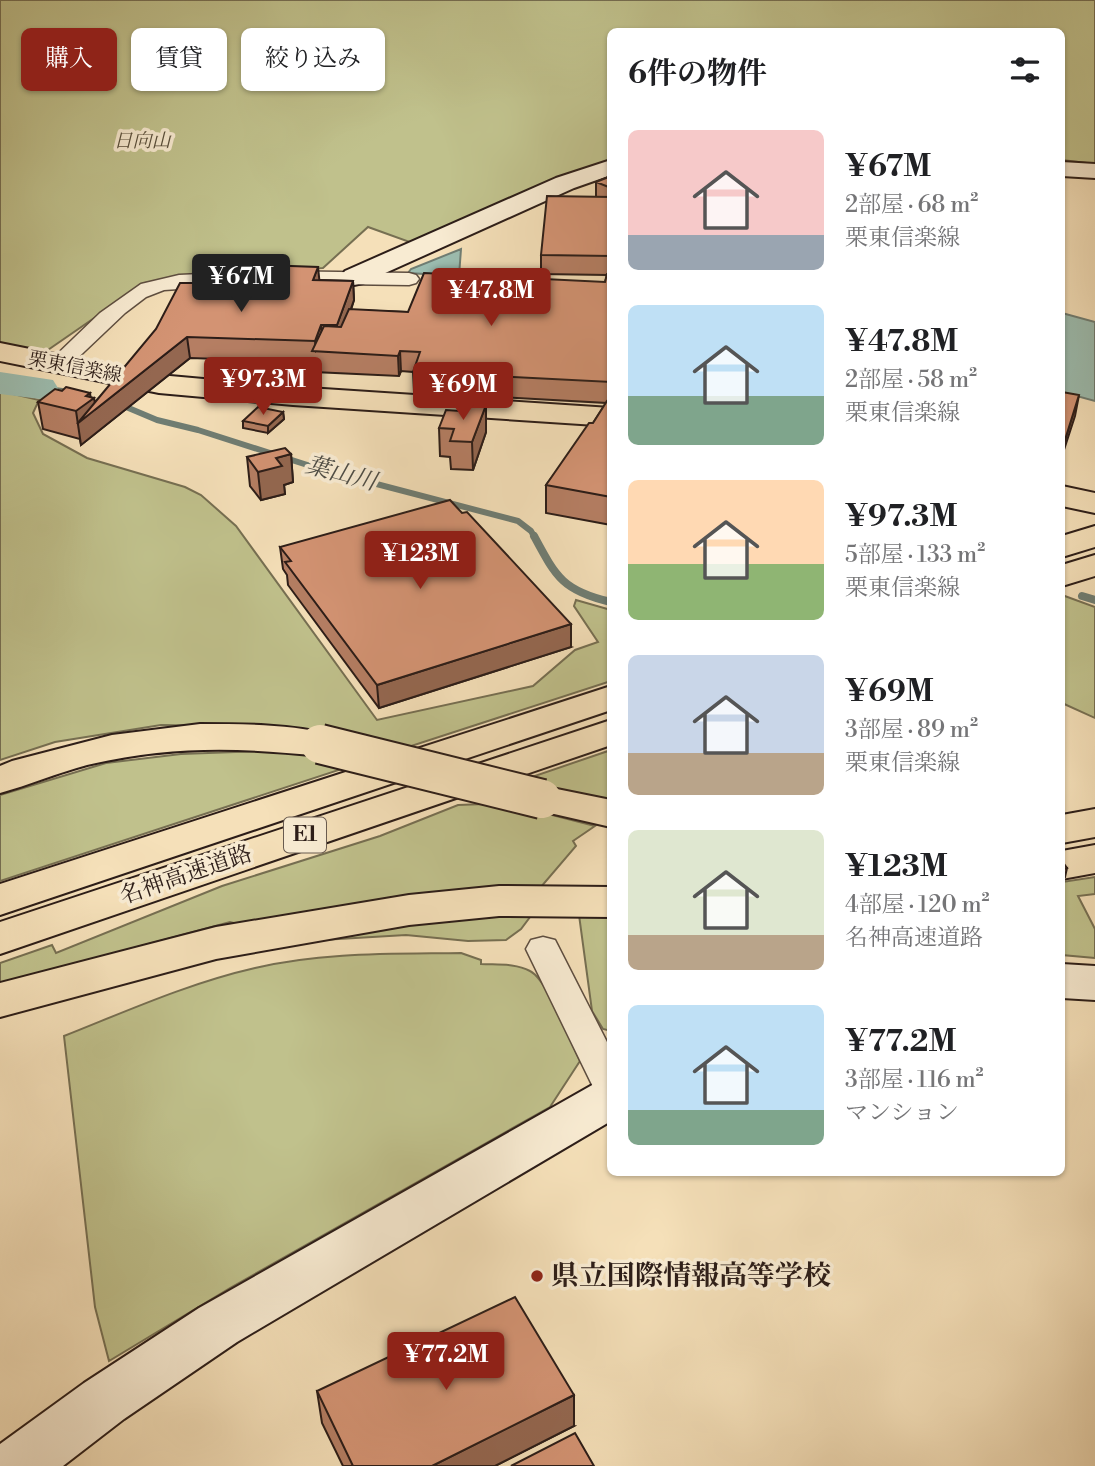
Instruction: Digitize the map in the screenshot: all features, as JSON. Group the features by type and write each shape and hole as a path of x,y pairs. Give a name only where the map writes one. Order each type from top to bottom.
{"main road":[{"name":"栗東信楽線","path":"0,352 159,384 293,396 607,417"},
{"path":"1065,497 1095,503"},
{"path":"1065,546 1095,536"},
{"path":"1065,575 1095,565"},
{"name":"名神高速道路","path":"0,900 607,698"},
{"name":"名神高速道路","path":"0,938 607,733"},
{"path":"0,780 24,770 89,752 156,742 226,736 320,744 607,813"},
{"path":"1065,811 1095,806"},
{"path":"1065,828 1095,823"},
{"path":"1065,847 1095,842"},
{"path":"1065,864 1095,859"},
{"path":"0,1000 216,943 409,910 499,901 607,902"}],"street":[{"path":"354,277 565,183 607,168"},
{"path":"1065,169 1095,171"},
{"path":"58,364 122,306 140,292 155,286 278,276 410,279"},
{"path":"543,949 607,1079"},
{"path":"1065,981 1095,983"},
{"path":"17,1466 104,1401 218,1325 607,1099"}],"green space":[{"name":"日向山","path":"0,0 1095,0 1095,164 1065,160 1065,28 607,28 607,162 415,244 368,227 323,268 213,273 145,283 45,352 0,344"},
{"path":"0,391 39,400 33,413 43,434 87,458 185,487 201,495 236,526 377,720 533,686 575,650 598,642 574,606 576,600 607,609 607,682 399,750 287,727 161,725 55,742 0,760"},
{"path":"1065,596 1095,607 1095,718 1065,704"},
{"path":"262,751 310,755 354,765 0,881 0,795 106,763 181,754"},
{"path":"607,751 607,802 520,781"},
{"path":"494,800 595,826 573,841 576,846 540,888 530,917 521,929 506,940 468,941 406,935 305,941 230,922 0,984 0,963 52,945 56,953 222,886 380,836 458,805 484,804"},
{"path":"1095,877 1095,894 1078,896 1095,929 1095,958 1065,955 1065,882"},
{"path":"607,914 607,1030 603,1029 592,1011 579,915"},
{"path":"461,953 481,960 481,964 512,966 530,971 551,998 580,1061 550,1107 230,1288 109,1361 95,1307 64,1036 182,990 255,968 331,956"}],"shaded area":[{"path":"461,249 459,276 408,273 411,269"},
{"path":"1065,314 1095,322 1095,401 1065,393"}],"building":[{"path":"607,178 607,186 596,182"},
{"path":"547,196 607,197 607,256 541,255"},
{"path":"263,265 318,267 313,280 353,281 337,325 321,325 315,341 187,337 77,424 156,329 180,283 211,283 214,276 257,277"},
{"path":"424,273 605,282 607,274 607,382 413,372 420,352 400,351 398,356 312,351 324,326 341,327 349,309 408,312"},
{"path":"66,387 90,393 86,396 94,398 76,411 38,402 55,389 62,391"},
{"path":"1065,393 1079,395 1065,440"},
{"path":"607,401 607,496 546,485 589,423 593,423"},
{"path":"463,403 486,405 472,442 450,441 454,429 439,428 446,410 460,411"},
{"path":"258,407 283,412 268,426 243,421"},
{"path":"285,448 291,454 276,458 282,466 258,472 247,457"},
{"path":"450,500 462,513 467,512 571,624 377,685 285,562 291,561 280,547"},
{"path":"515,1297 574,1395 432,1466 353,1466 317,1391"},
{"path":"575,1433 594,1466 511,1466"}],"waterway":[{"name":"葉山川","path":"0,383 40,388"},
{"name":"葉山川","path":"40,388 62,391"},
{"name":"葉山川","path":"119,404 157,420 198,430 323,470 518,521 531,531 535,538"},
{"name":"葉山川","path":"534,536 555,572 563,580 582,593 607,601"},
{"name":"葉山川","path":"1082,596 1095,600"}],"place":[{"name":"県立国際情報高等学校","path":"537,1276"}]}
